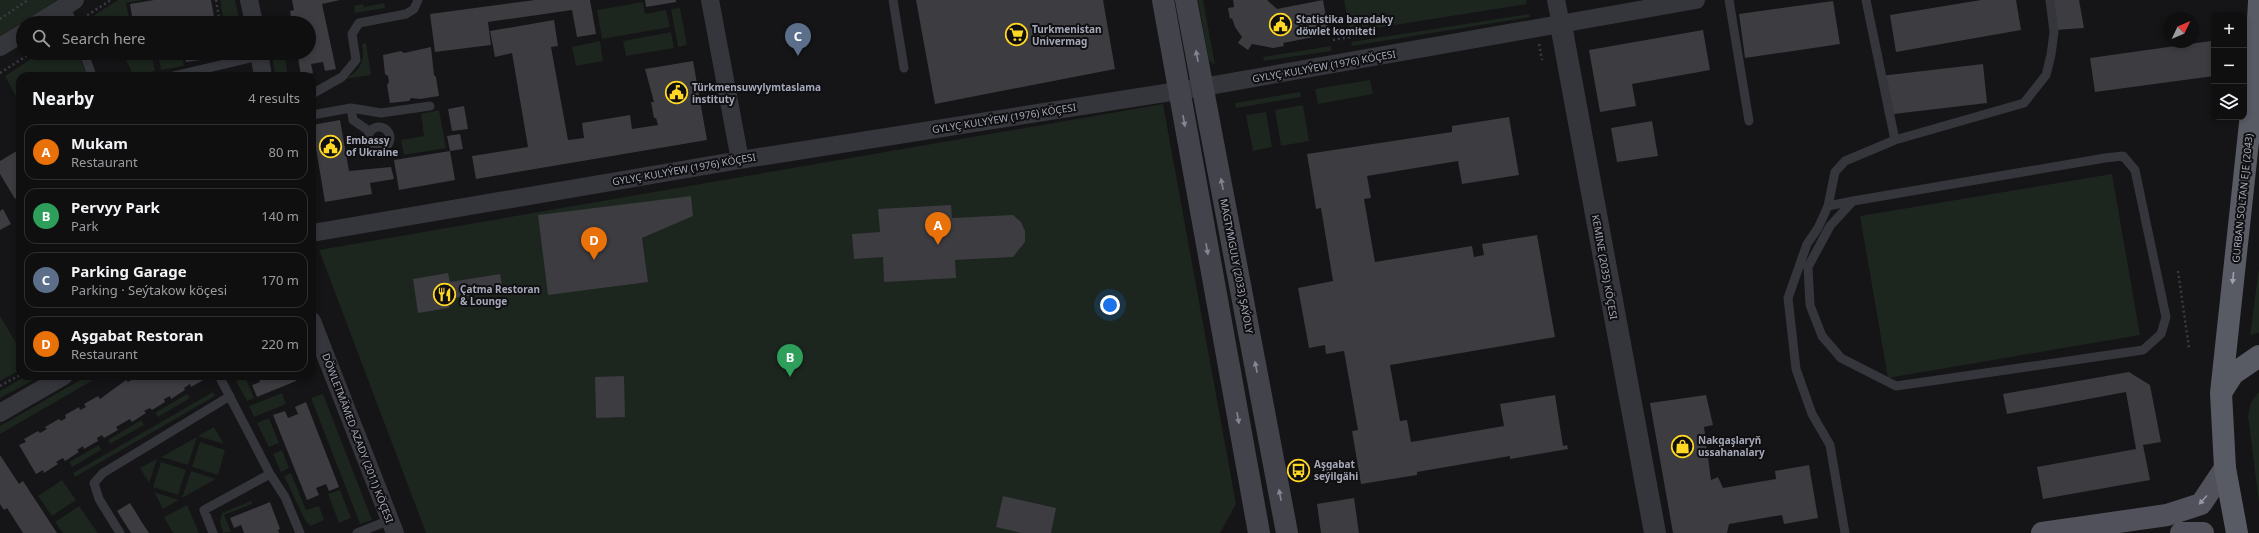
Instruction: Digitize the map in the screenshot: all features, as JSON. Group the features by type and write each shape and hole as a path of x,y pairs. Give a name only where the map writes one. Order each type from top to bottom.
{"highway":[{"name":"GURBAN SOLTAN EJE (2043)","path":"2237,533 2225,468 2221,393 2254,86 2259,2"},
{"path":"2221,393 2233,374 2259,356"}],"main road":[{"path":"1163,0 1259,533"},
{"name":"MAGTYMGULY (2033) ŞAÝOLY","path":"1186,0 1287,533"},
{"path":"2042,533 2166,515 2201,504 2225,468"},
{"path":"2181,533 2203,533"}],"street":[{"path":"250,0 253,16"},
{"path":"710,0 740,160"},
{"name":"KEMINE (2035) KÖÇESI","path":"1556,0 1654,533"},
{"name":"GYLYÇ KULYÝEW (1976) KÖÇESI","path":"316,232 740,160 1203,86 1561,25 1696,0"},
{"path":"49,16 70,3"},
{"path":"0,47 16,37"},
{"path":"260,60 261,72"},
{"name":"DÖWLETMÄMED AZADY (2011) KÖÇESI","path":"316,332 393,527"},
{"path":"0,413 57,380"}],"lane":[{"path":"316,92 342,77 356,60 352,34 359,23 406,14 414,9 418,0"},
{"path":"893,0 904,68"},
{"path":"1729,0 1749,121"},
{"path":"1866,0 1895,140"},
{"path":"1846,533 1830,445 1812,414 1796,369 1788,298 1807,244 1818,228 1828,206 1833,178 1838,167 1845,161 1895,140 2024,103 2046,75 2051,55 2054,32 2050,0"},
{"path":"70,3 74,16"},
{"path":"86,60 91,72"},
{"path":"189,72 236,60"},
{"path":"316,114 351,108 387,112 430,106"},
{"path":"351,108 353,120 369,131"},
{"path":"384,128 388,120 387,112"},
{"path":"375,127 384,128 389,133 390,139 388,145 382,149 376,149 370,146 367,140 369,131 375,127"},
{"path":"1828,206 1853,201 2123,156 2135,170 2166,317 2161,334 2143,350 1896,386 1884,381 1841,358 1822,336 1810,305 1808,267 1830,226 1853,201"},
{"path":"221,380 270,474 285,497 300,533"},
{"path":"120,533 99,499 94,483 103,473 230,396"},
{"path":"213,533 204,510 270,474"},
{"path":"357,533 393,527"}],"path":[{"path":"0,19 28,0"},
{"path":"84,16 111,0"},
{"path":"216,0 219,16"},
{"path":"1333,40 1351,37"},
{"path":"0,73 20,60"},
{"path":"2178,271 2189,348"},
{"path":"0,386 16,377"}],"shaded area":[{"path":"0,0 57,0 32,16 16,16 16,27 0,37"},
{"path":"118,0 142,0 126,3 129,16 93,16"},
{"path":"220,0 235,0 238,16 223,16"},
{"path":"1198,0 1203,0 1215,65 1209,61"},
{"path":"1344,0 1526,0 1527,4 1350,32"},
{"path":"643,2 645,14 666,10 670,27 602,39 597,10"},
{"path":"384,3 385,8 355,13 354,6 363,4 364,7"},
{"path":"680,8 687,45 678,47 671,9"},
{"path":"1529,14 1530,17 1352,46 1351,42"},
{"path":"671,32 674,48 626,56 623,41"},
{"path":"600,41 603,61 576,66 572,47"},
{"path":"366,43 371,75 345,79 355,72 361,64 363,55 362,44"},
{"path":"1331,46 1331,51 1264,61 1263,57"},
{"path":"29,60 81,60 85,72 16,72 16,97 5,76"},
{"path":"126,60 153,60 155,71 132,72"},
{"path":"159,60 183,60 184,66 161,70"},
{"path":"273,60 285,60 287,72 274,72"},
{"path":"1370,80 1373,94 1318,104 1315,89"},
{"path":"1300,92 1301,97 1236,108 1235,103"},
{"path":"1163,104 1236,504 1220,533 426,533 319,250"},
{"path":"1303,105 1309,141 1281,146 1275,110"},
{"path":"439,110 446,148 404,155 401,140 424,136 421,114"},
{"path":"1266,112 1272,147 1253,151 1246,115"},
{"path":"2112,174 2140,335 1888,378 1860,216"},
{"path":"2259,268 2259,333 2250,335"},
{"path":"0,316 16,342 16,372 0,381"},
{"path":"19,380 33,380 0,398 0,391"},
{"path":"80,380 93,380 0,434 0,426"},
{"path":"246,380 254,398 247,401 236,381"},
{"path":"213,392 215,396 75,477 73,473"},
{"path":"2259,392 2259,503 2248,416 2251,402"},
{"path":"282,393 286,404 254,417 249,406"},
{"path":"187,394 190,398 158,417 155,413"},
{"path":"323,394 372,520 360,524 311,398"},
{"path":"269,418 279,443 269,447 257,423"},
{"path":"141,420 144,425 110,444 108,440"},
{"path":"214,427 224,444 198,436"},
{"path":"197,437 188,465 161,457"},
{"path":"200,442 225,450 218,475 192,467"},
{"path":"99,445 101,450 72,467 69,462"},
{"path":"282,450 289,468 281,472 273,454"},
{"path":"157,459 149,483 140,468"},
{"path":"161,462 186,470 178,495 153,487"},
{"path":"191,471 216,479 182,498"},
{"path":"291,473 306,510 319,506 324,520 311,526 306,522 284,476"},
{"path":"62,480 76,500 52,516 38,496"},
{"path":"340,490 351,518 339,523 328,494"},
{"path":"154,492 179,500 163,509"},
{"path":"251,501 252,504 224,515 231,532 223,533 220,522 222,513"},
{"path":"187,505 199,533 173,533 164,517"},
{"path":"79,506 98,533 63,533 55,522"}],"building":[{"path":"154,0 211,0 214,16 132,16 130,4"},
{"path":"292,0 340,0 322,4 336,69 325,71 323,62 311,64 313,72 300,72 298,60 316,60 316,16 291,16 290,11 294,10"},
{"path":"535,0 590,0 596,34 577,37 572,10 488,22 491,45 435,52 430,14"},
{"path":"645,0 676,0 676,2 646,7"},
{"name":"Turkmenistan Univermag","path":"916,0 1103,0 1115,69 935,104"},
{"name":"Statistika baradaky döwlet komiteti","path":"1233,0 1267,0 1277,9 1323,0 1329,34 1283,43 1284,46 1273,48 1252,44 1248,50 1238,43 1242,37 1235,27 1232,18 1230,19 1228,8 1234,7"},
{"path":"1981,0 2016,0 2021,30 1896,52 1890,15"},
{"path":"2051,0 2079,0 2084,28 2056,30"},
{"path":"1833,1 1840,44 1745,58 1739,14"},
{"name":"Türkmensuwylymtaslama instituty","path":"554,20 558,46 551,47 568,140 584,138 582,123 630,115 632,129 658,125 656,118 654,118 651,102 654,102 645,69 693,61 707,140 476,179 472,156 528,147 512,53 495,57 490,31"},
{"path":"1703,30 1710,70 1632,84 1636,106 1600,112 1589,50"},
{"path":"2211,41 2211,76 2095,92 2090,58 2163,48 2199,48 2199,43"},
{"path":"431,47 434,75 436,77 439,96 420,99 411,98 409,101 390,103 387,85 389,82 388,76 385,74 383,55 401,51 404,53"},
{"path":"186,60 201,60 186,62"},
{"path":"1983,64 1987,103 1885,115 1880,76"},
{"path":"464,106 468,129 452,131 448,109"},
{"path":"1509,117 1519,175 1462,184 1458,161 1367,176 1371,198 1364,199 1375,262 1472,246 1474,257 1484,255 1482,244 1537,235 1555,337 1390,365 1400,421 1407,420 1411,442 1504,426 1500,404 1555,395 1563,446 1567,445 1568,449 1510,459 1510,456 1417,472 1417,475 1361,484 1352,431 1358,430 1344,351 1326,354 1325,345 1309,348 1298,288 1333,281 1321,208 1316,209 1307,154 1452,132 1452,126"},
{"name":"Embassy of Ukraine","path":"340,120 349,171 391,167 394,179 370,183 372,194 325,202 316,149 316,124"},
{"path":"1652,121 1658,156 1617,162 1611,128"},
{"path":"460,134 463,149 450,151 447,136"},
{"path":"16,151 15,199 0,174 0,161"},
{"path":"450,151 455,180 399,190 394,160"},
{"path":"691,196 693,216 642,238 648,282 548,295 538,215"},
{"path":"951,205 952,218 1013,215 1021,222 1025,231 1025,242 1013,257 955,260 956,278 884,282 883,257 854,259 852,234 880,232 878,209"},
{"path":"3,209 11,224 0,230 0,211"},
{"name":"Çatma Restoran & Lounge","path":"448,273 450,282 500,274 503,291 448,299 449,308 418,313 413,279"},
{"path":"2129,372 2150,385 2161,442 2143,445 2150,480 2043,499 2037,467 2136,449 2126,392 2007,414 2003,394"},
{"path":"624,376 625,417 596,418 595,377"},
{"path":"126,380 128,382 131,380 203,380 191,387 190,384 184,388 185,390 171,399 170,396 164,399 165,402 152,410 150,408 144,411 146,413 132,422 130,419 116,427 118,430 104,438 102,435 97,438 98,441 84,449 83,446 77,450 79,452 65,461 63,458 56,462 58,464 44,473 43,470 36,474 19,445 26,442 24,439 38,431 40,433 47,429 45,427 59,419 61,421 66,418 65,415 79,407 80,410 86,407 84,404 98,396 100,399"},
{"path":"259,380 296,381 257,397 252,385 260,382"},
{"name":"Nakgaşlaryň ussahanalary","path":"1706,395 1713,425 1704,427 1711,480 1718,477 1723,488 1776,479 1775,471 1809,465 1818,518 1784,524 1782,515 1729,524 1727,533 1673,533 1650,403"},
{"path":"306,402 339,487 329,491 326,484 316,488 319,495 307,500 273,415 285,411 288,418 298,414 295,407"},
{"path":"0,455 19,484 23,481 57,533 23,533 7,508 4,510 0,504"},
{"path":"1003,496 1056,508 1051,533 1021,533 996,527"},
{"path":"1354,498 1359,533 1321,533 1317,504"},
{"path":"270,502 280,529 278,530 279,533 244,533 241,525 234,528 230,518"},
{"path":"130,503 149,533 131,533 117,511"}],"place":[{"name":"Statistika baradaky döwlet komiteti","path":"1281,25"},
{"name":"Turkmenistan Univermag","path":"1016,35"},
{"name":"Parking Garage","path":"798,56"},
{"name":"Türkmensuwylymtaslama instituty","path":"676,93"},
{"name":"Embassy of Ukraine","path":"330,146"},
{"name":"Mukam","path":"938,245"},
{"name":"Aşgabat Restoran","path":"594,260"},
{"name":"Çatma Restoran & Lounge","path":"445,295"},
{"name":"Pervyy Park","path":"790,377"},
{"name":"Nakgaşlaryň ussahanalary","path":"1682,446"},
{"name":"Aşgabat seýilgähi","path":"1298,470"}]}
